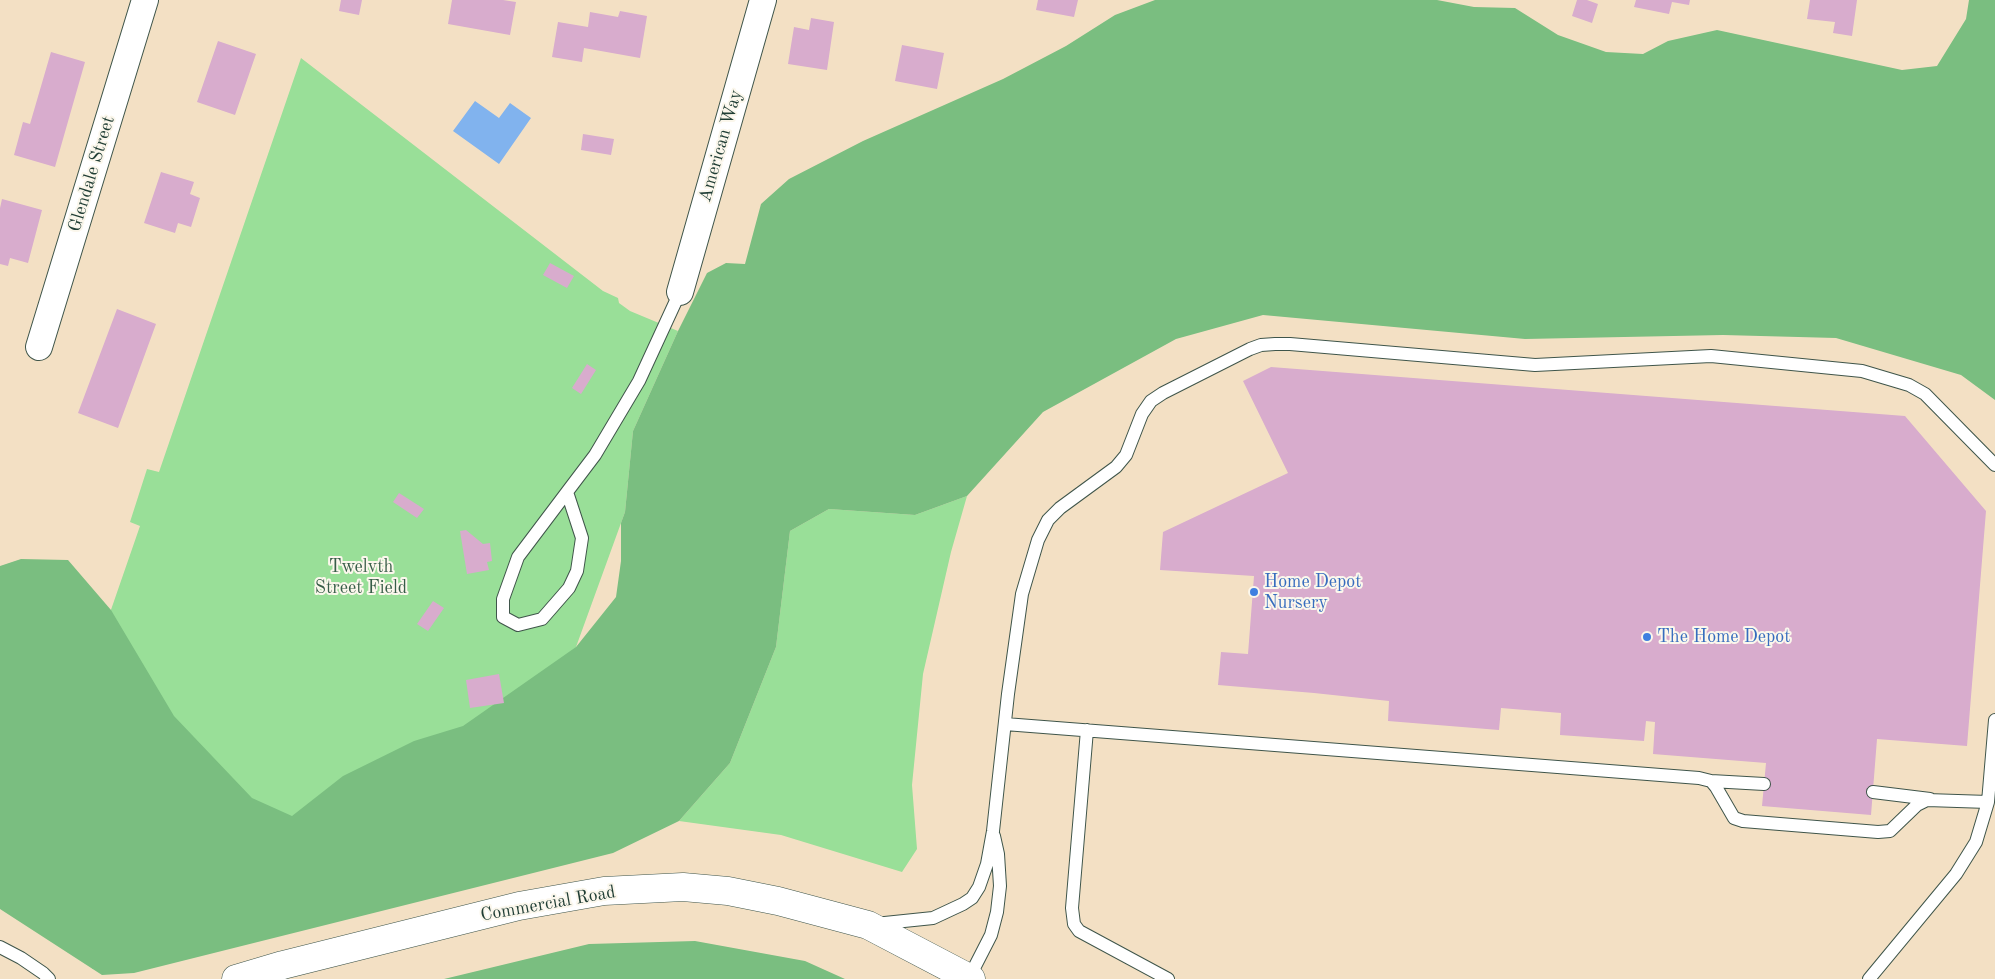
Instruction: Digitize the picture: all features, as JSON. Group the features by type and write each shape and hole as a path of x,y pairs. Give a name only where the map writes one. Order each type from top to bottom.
{"street":[{"name":"Glendale Street","path":"39,347 145,0"},
{"name":"American Way","path":"680,292 763,0"},
{"name":"Commercial Road","path":"236,979 283,965 519,906 604,891 683,887 728,891 778,901 868,925 970,978"}],"lane":[{"path":"567,492 582,538 577,570 569,588 542,619 518,625 503,617 503,599 518,556 595,455 639,381 680,292"},
{"path":"868,925 933,918 972,898 979,886 987,864 993,831 1022,594 1038,540 1048,520 1060,508 1116,467 1126,455 1142,414 1151,401 1171,388 1261,345 1290,344 1535,365 1711,356 1862,371 1909,385 1925,394 1995,465"},
{"path":"1869,979 1966,860 1976,842 1988,802 1995,720"},
{"path":"1005,724 1764,784"},
{"path":"1087,730 1072,908 1074,924 1079,930 1168,979"},
{"path":"1710,780 1734,818 1752,822 1878,832 1890,830 1917,805 1927,800 1988,802"},
{"path":"1873,792 1934,800"},
{"path":"970,978 991,935 997,912 1000,886 998,854 993,831"},
{"path":"0,947 22,958 49,979"}],"green space":[{"path":"1155,0 1437,0 1474,7 1515,8 1558,35 1606,52 1643,54 1668,41 1717,30 1902,70 1937,66 1966,19 1969,0 1995,0 1995,400 1961,375 1836,338 1723,335 1525,339 1263,315 1176,339 1043,412 967,496 915,515 829,509 790,531 776,647 730,763 679,821 613,853 134,973 102,975 0,909 0,566 21,559 68,560 111,610 174,716 252,798 292,816 343,776 414,741 463,726 576,647 616,597 621,561 621,523 625,512 633,431 678,331 707,273 726,263 745,264 761,204 789,179 863,141 1003,79 1066,46 1115,15"},
{"name":"Twelvth Street Field","path":"301,58 603,291 618,298 619,303 630,311 678,331 633,431 625,512 576,647 512,836 92,969 68,734 140,526 130,522 147,469 159,472"},
{"path":"967,496 951,552 923,674 912,785 917,849 902,872 781,835 679,821 730,763 776,647 790,531 829,509 915,515"},
{"path":"695,941 805,961 845,979 444,979 589,944"}],"water":[{"path":"475,101 499,118 510,103 531,118 499,164 453,131"}],"building":[{"path":"341,0 362,0 359,15 339,11"},
{"path":"452,0 503,0 516,2 510,35 448,24"},
{"path":"1038,0 1078,0 1074,17 1036,10"},
{"path":"1577,0 1587,0 1598,4 1592,23 1572,16"},
{"path":"1636,0 1690,0 1689,5 1672,2 1669,14 1634,7"},
{"path":"1810,0 1857,0 1852,36 1833,33 1835,22 1807,19"},
{"path":"620,11 647,16 640,58 584,48 582,62 552,57 558,22 588,27 590,12 618,17"},
{"path":"811,18 834,22 827,70 788,64 794,27 809,30"},
{"path":"218,41 256,54 235,115 197,102"},
{"path":"902,45 944,53 937,89 895,81"},
{"path":"51,52 85,62 55,167 14,155 23,122 30,124"},
{"path":"583,134 614,139 611,155 581,150"},
{"path":"161,172 194,182 190,194 200,198 191,227 178,223 175,233 144,223"},
{"path":"2,199 42,210 28,263 10,258 8,266 0,264 0,208"},
{"path":"550,263 574,276 567,288 543,275"},
{"path":"117,309 156,324 118,428 78,413"},
{"path":"587,364 596,370 581,394 572,388"},
{"name":"The Home Depot","path":"1271,367 1905,416 1986,511 1967,746 1877,739 1871,815 1762,806 1766,763 1653,754 1655,722 1646,721 1644,741 1560,735 1561,713 1501,708 1499,730 1388,721 1389,701 1218,685 1221,652 1248,654 1254,576 1160,570 1163,532 1288,473 1243,381"},
{"path":"399,493 424,509 417,518 393,502"},
{"path":"466,530 483,544 490,543 492,561 487,562 489,570 467,574 460,531"},
{"path":"433,601 444,608 428,631 417,624"},
{"path":"499,674 504,703 470,708 466,680"}],"place":[{"name":"Home Depot Nursery","path":"1254,592"},
{"name":"The Home Depot","path":"1647,637"}]}
